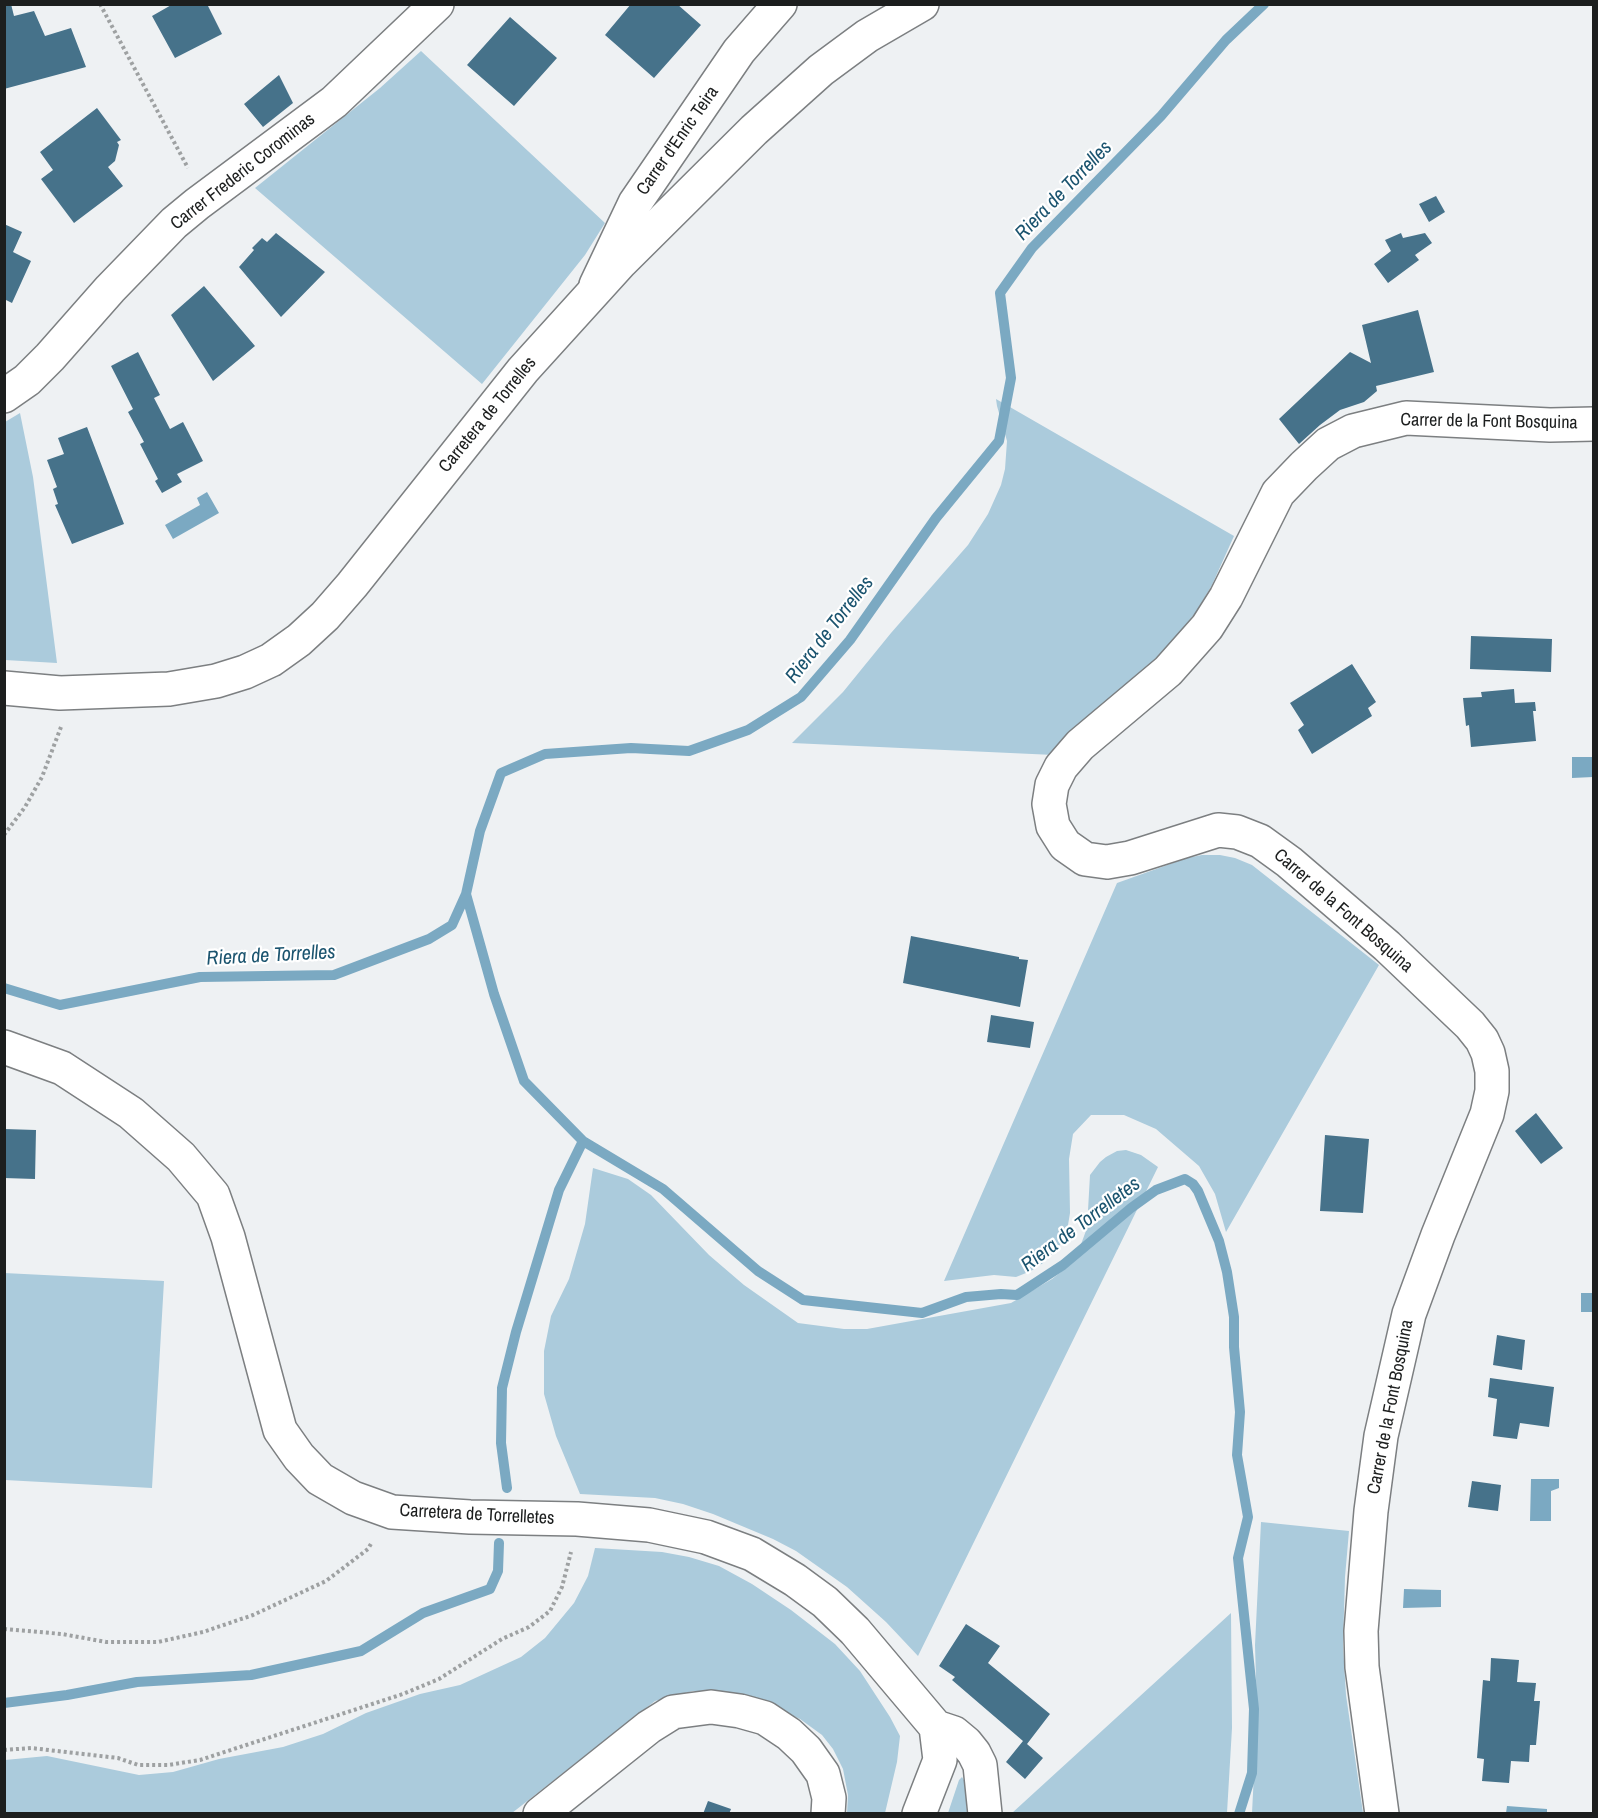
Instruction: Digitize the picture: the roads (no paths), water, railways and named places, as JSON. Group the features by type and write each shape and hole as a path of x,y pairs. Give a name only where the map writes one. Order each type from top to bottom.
{"street":[{"name":"Carrer Frederic Corominas","path":"4,396 27,380 50,357 110,289 174,223 334,102 437,4"},
{"name":"Carrer d'Enric Teira","path":"595,289 635,203 739,51 780,4"},
{"name":"Carretera de Torrelles","path":"4,688 77,693 169,689 216,681 245,672 271,660 299,640 352,585 523,370 595,289 754,130 822,70 867,36 922,4"},
{"name":"Carrer de la Font Bosquina","path":"1382,1814 1362,1667 1361,1631 1371,1511 1380,1447 1409,1314 1442,1224 1487,1114 1492,1091 1492,1071 1488,1053 1470,1024 1387,946 1289,862 1260,841 1237,832 1218,831 1130,858 1107,862 1085,859 1065,845 1053,826 1049,804 1052,785 1060,767 1080,745 1168,671 1206,627 1226,597 1278,493 1328,444 1353,431 1406,418 1593,424"},
{"name":"Carretera de Torrelletes","path":"4,1047 62,1068 131,1113 181,1157 213,1195 228,1237 280,1430 299,1458 320,1479 353,1498 392,1512 470,1517 577,1519 649,1526 705,1537 752,1554 795,1580 825,1602 855,1631 936,1727"},
{"path":"540,1814 649,1727 673,1712 711,1707 740,1711 765,1718 789,1734 806,1750 823,1774 829,1798 828,1814"},
{"path":"919,1814 940,1760 936,1727 954,1733 974,1753 980,1765 985,1814"}],"waterway":[{"name":"Riera de Torrelles","path":"4,988 60,1005 200,977 334,975 429,939 452,925 466,894 480,831 501,773 545,754 631,748 689,751 748,730 801,697 850,640 936,518 999,441 1011,378 1000,293 1032,248 1161,116 1226,40 1264,4"},
{"path":"466,894 494,994 524,1081 583,1141 559,1190 516,1332 502,1388 501,1443 507,1488"},
{"name":"Riera de Torrelletes","path":"583,1141 663,1189 758,1271 803,1300 922,1313 966,1297 1017,1295 1063,1265 1156,1190 1185,1179 1193,1184 1219,1241 1227,1272 1234,1317 1234,1347 1240,1412 1237,1455 1248,1517 1238,1558 1254,1709 1252,1773 1239,1814"},
{"path":"4,1703 67,1695 137,1682 251,1675 361,1651 423,1613 490,1589 498,1571 499,1543"}]}
